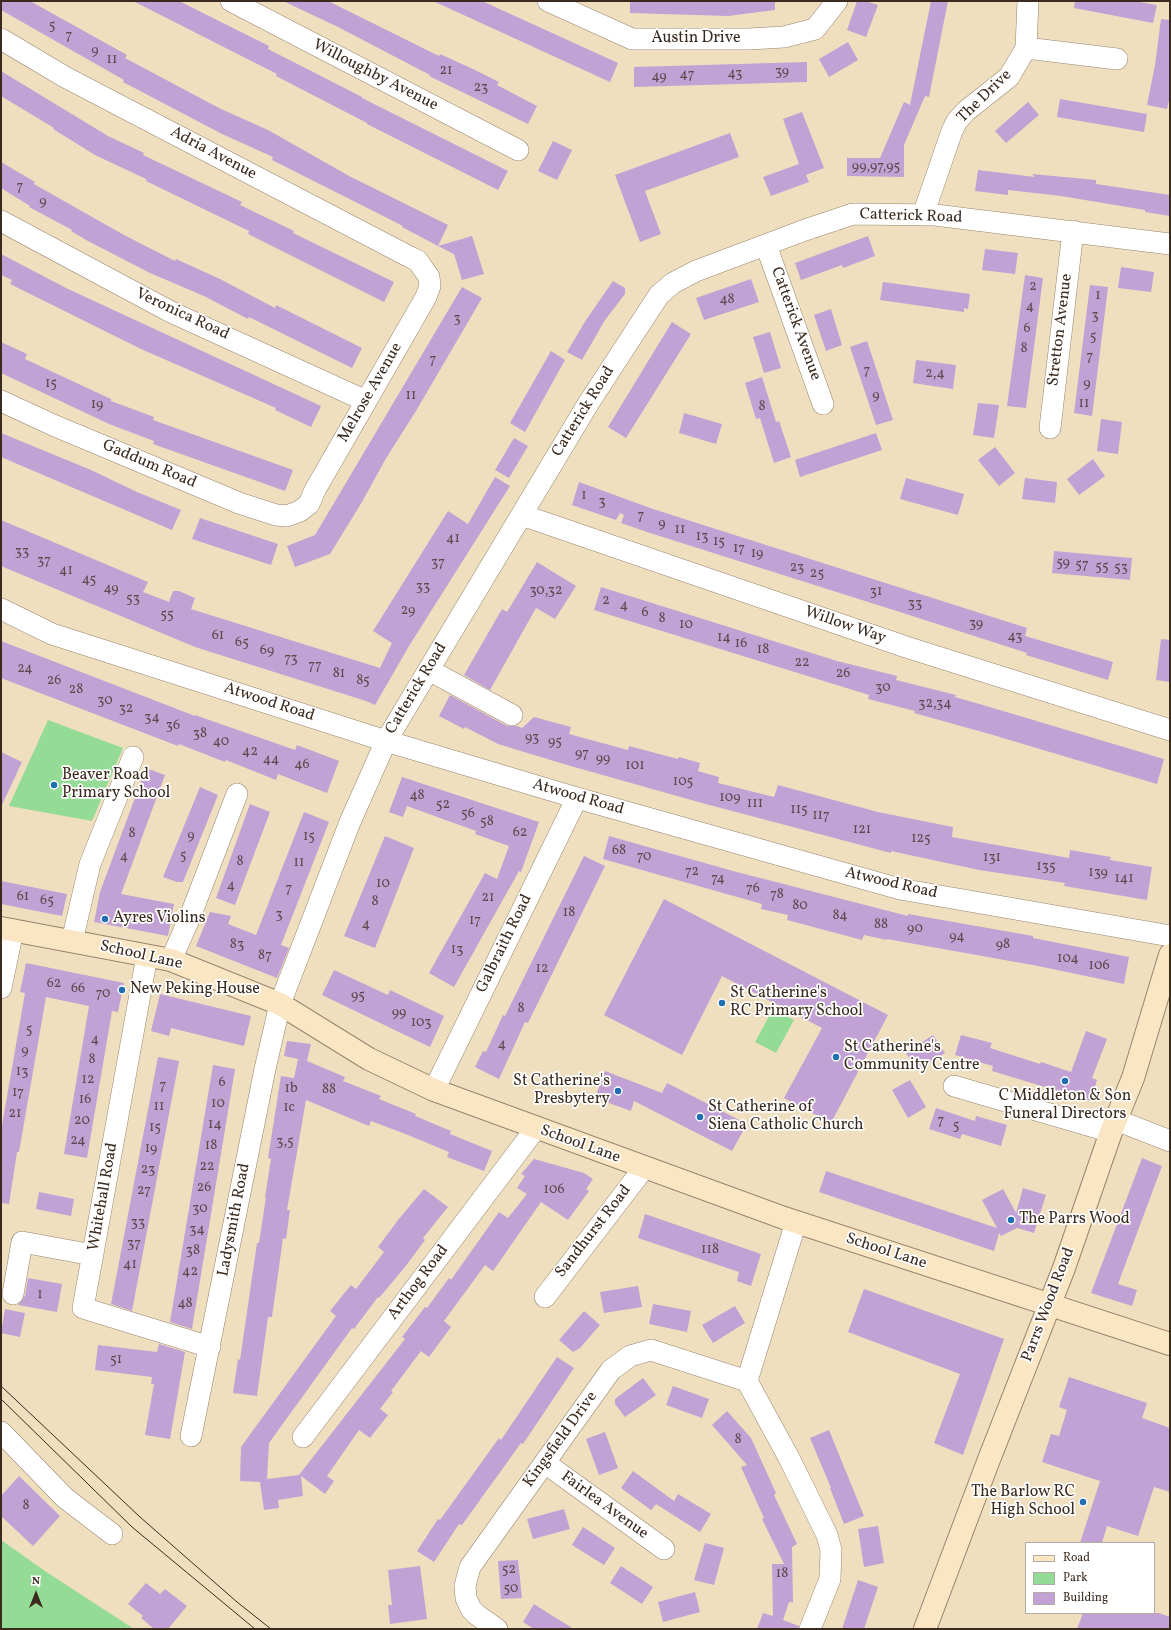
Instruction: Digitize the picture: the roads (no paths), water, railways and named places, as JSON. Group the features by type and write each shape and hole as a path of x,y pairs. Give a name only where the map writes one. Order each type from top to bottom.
{"street":[{"name":"Willoughby Avenue","path":"231,1 518,150"},
{"name":"Austin Drive","path":"548,1 632,39 749,39 784,37 815,29 837,1"},
{"name":"The Drive","path":"923,215 957,121 966,111 1009,77 1026,48 1028,1"},
{"name":"Adria Avenue","path":"1,39 65,77 418,261 424,270"},
{"path":"1026,48 1117,59"},
{"name":"Catterick Road","path":"280,1004 350,822 386,741 588,404 659,295 673,283 696,271 846,215 923,215 1073,231 1170,244"},
{"name":"Veronica Road","path":"1,221 171,312 366,401"},
{"name":"Stretton Avenue","path":"1050,428 1073,231"},
{"name":"Catterick Avenue","path":"766,245 823,404"},
{"name":"Melrose Avenue","path":"300,511 309,504 366,401 426,298 430,286 428,277 424,270"},
{"name":"Gaddum Road","path":"1,401 53,425 239,503 276,515 287,516 300,511"},
{"name":"Willow Way","path":"522,515 906,647 1170,730"},
{"name":"Atwood Road","path":"1,609 52,634 386,741 577,798 900,889 1170,936"},
{"path":"429,670 512,715"},
{"path":"72,941 90,864 133,757"},
{"path":"171,960 190,917 237,794"},
{"name":"Galbraith Road","path":"434,1090 577,798"},
{"path":"1,988 7,929"},
{"name":"School Lane","path":"7,929 171,960 280,1004 369,1059 434,1090 644,1168 796,1222 1170,1344"},
{"name":"Parrs Wood Road","path":"925,1629 1050,1304 1113,1126 1133,1078 1170,955"},
{"name":"Whitehall Road","path":"147,956 94,1255 83,1308 210,1347"},
{"name":"Ladysmith Road","path":"191,1436 265,1069 280,1004"},
{"path":"954,1086 1170,1141"},
{"name":"Arthog Road","path":"303,1437 536,1128"},
{"name":"Sandhurst Road","path":"545,1297 644,1168"},
{"path":"796,1222 747,1381 789,1458 827,1535 831,1550 830,1579 810,1629"},
{"path":"13,1294 22,1242 94,1255"},
{"name":"Kingsfield Drive","path":"497,1629 471,1609 465,1591 466,1579 473,1562 611,1370 630,1356 650,1350 747,1381"},
{"path":"1,1432 65,1498 112,1534"},
{"name":"Fairlea Avenue","path":"545,1463 664,1549"}],"tram line":[{"path":"1,1386 140,1517 237,1602 271,1629"},
{"path":"1,1399 132,1527 255,1629"}],"place":[{"name":"Beaver Road Primary School","path":"54,785"},
{"name":"Ayres Violins","path":"105,919"},
{"name":"New Peking House","path":"122,990"},
{"name":"St Catherine's RC Primary School","path":"722,1003"},
{"name":"St Catherine's Community Centre","path":"836,1057"},
{"name":"C Middleton & Son Funeral Directors","path":"1065,1081"},
{"name":"St Catherine's Presbytery","path":"618,1091"},
{"name":"St Catherine of Siena Catholic Church","path":"700,1117"},
{"name":"The Parrs Wood","path":"1011,1220"},
{"name":"The Barlow RC High School","path":"1083,1502"}]}
